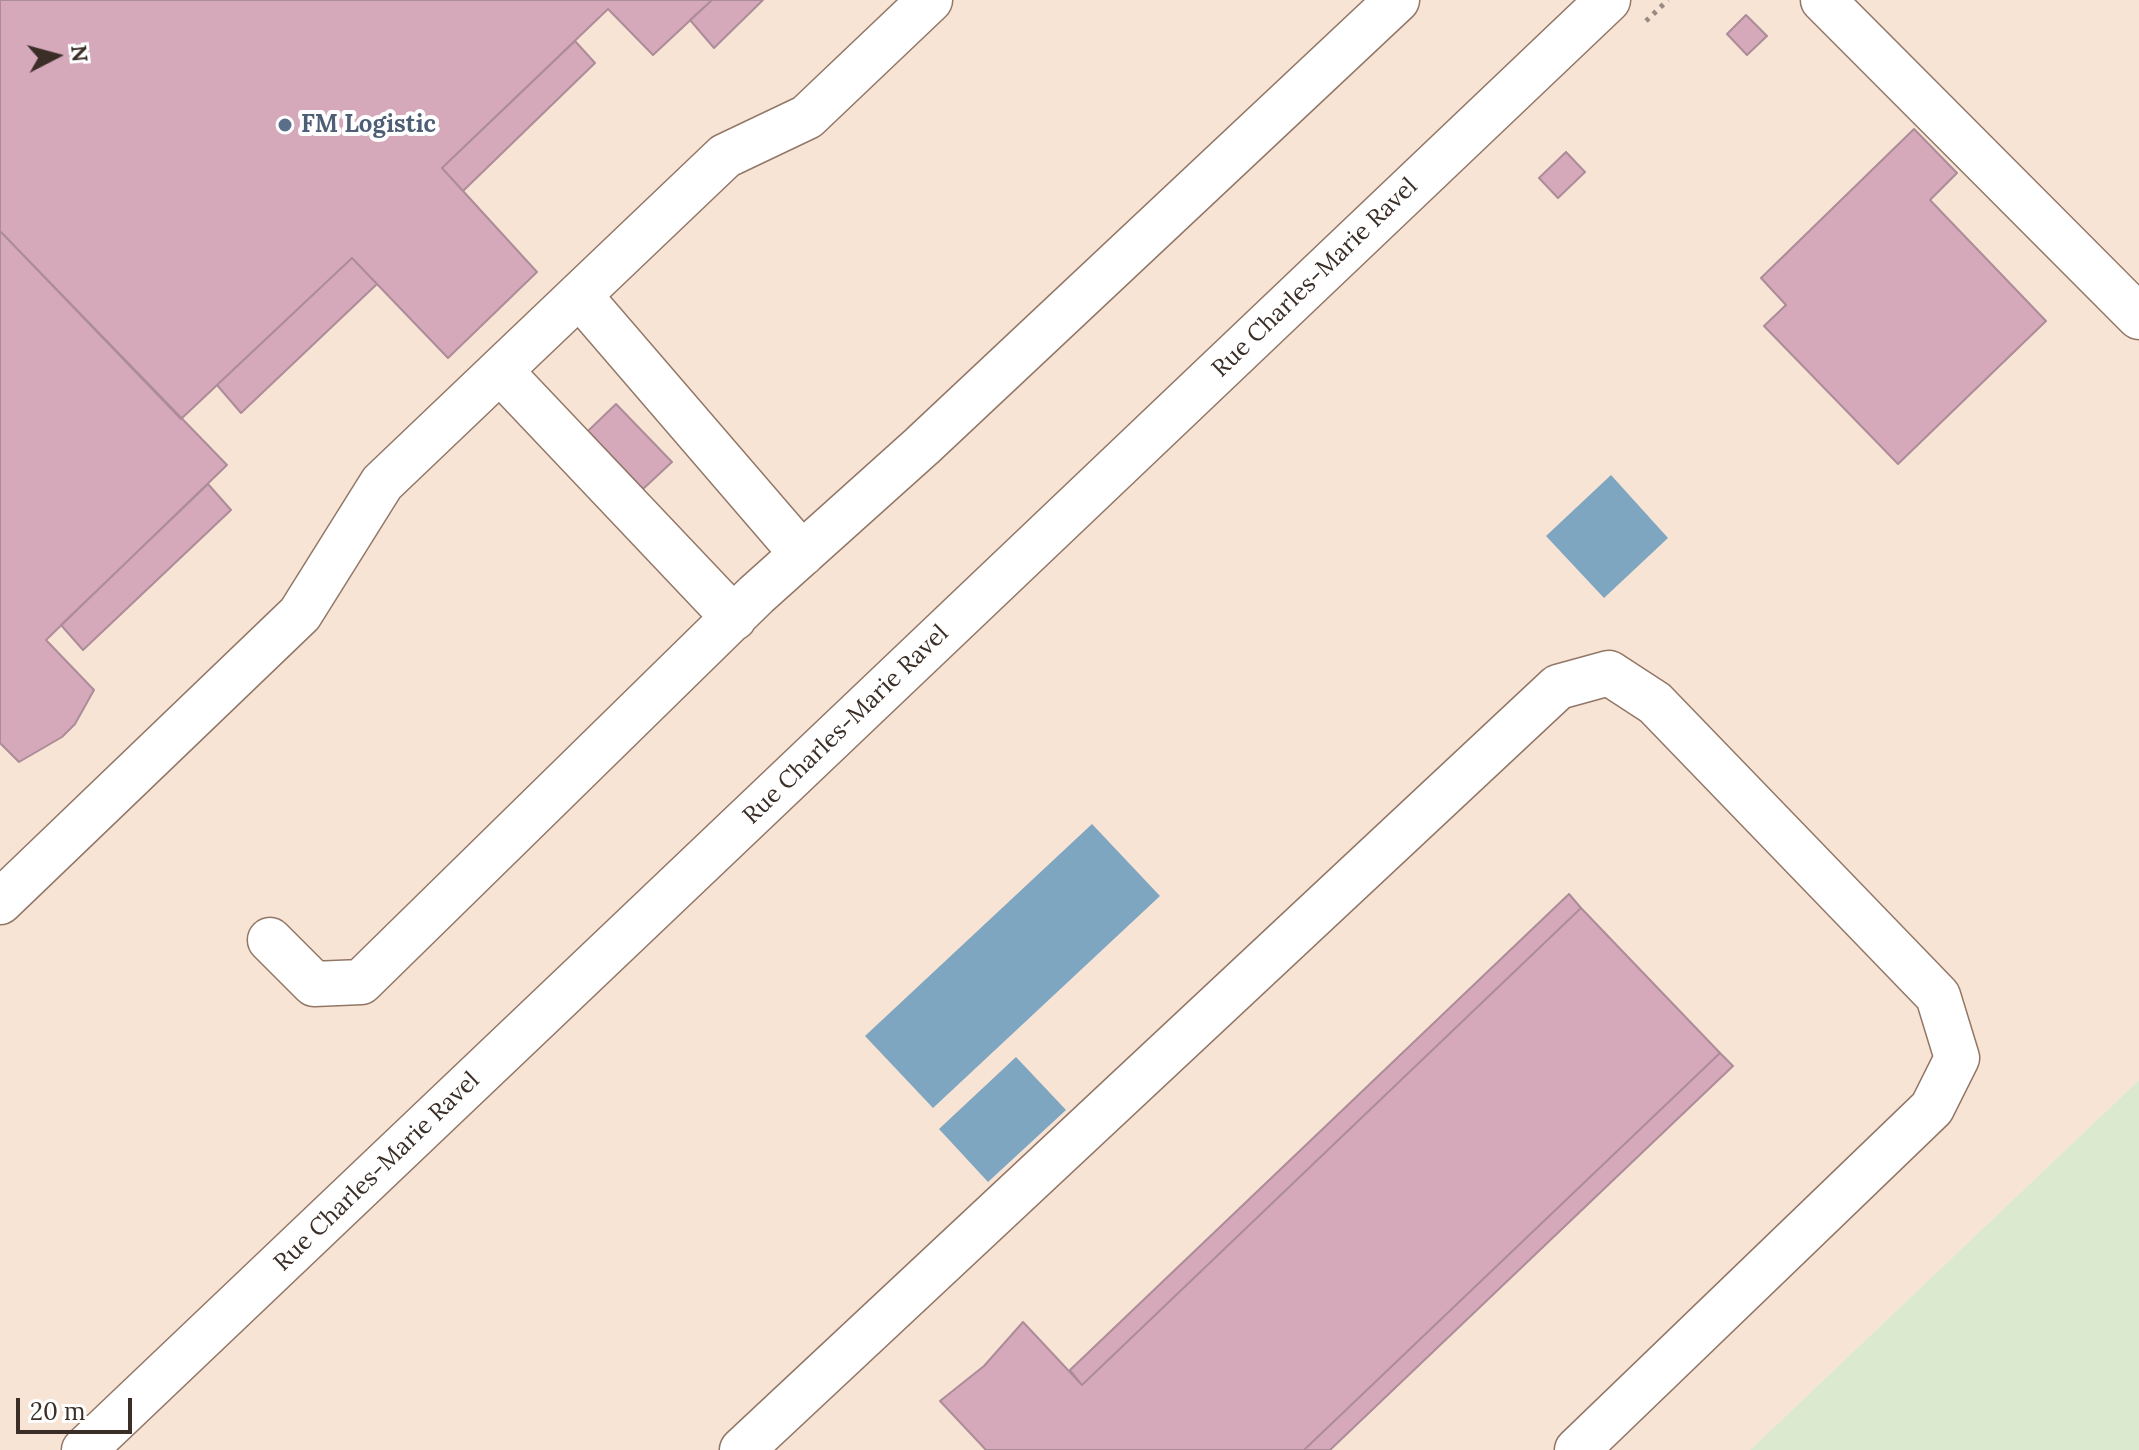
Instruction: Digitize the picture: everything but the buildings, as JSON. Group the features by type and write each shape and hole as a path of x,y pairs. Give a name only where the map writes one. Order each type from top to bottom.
{"street":[{"path":"0,902 300,614 382,483 725,156 807,117 930,0"},
{"path":"270,940 314,984 361,982 734,618 1397,0"},
{"name":"Rue Charles-Marie Ravel","path":"84,1450 1608,0"},
{"path":"1823,0 2139,317"},
{"path":"579,295 802,554"},
{"path":"500,371 734,618"},
{"path":"742,1450 1558,687 1609,673 1655,703 1938,996 1957,1058 1932,1108 1577,1450"}],"shaded area":[{"path":"0,0 2139,0 2139,1080 1750,1450 0,1450"}],"green space":[{"path":"2139,1080 2139,1450 1750,1450"}],"water":[{"path":"1611,475 1668,538 1604,598 1546,536"},
{"path":"1092,824 1160,896 933,1108 865,1036"},
{"path":"1016,1057 1066,1110 988,1182 939,1129"}],"place":[{"name":"FM Logistic","path":"285,125"}]}
